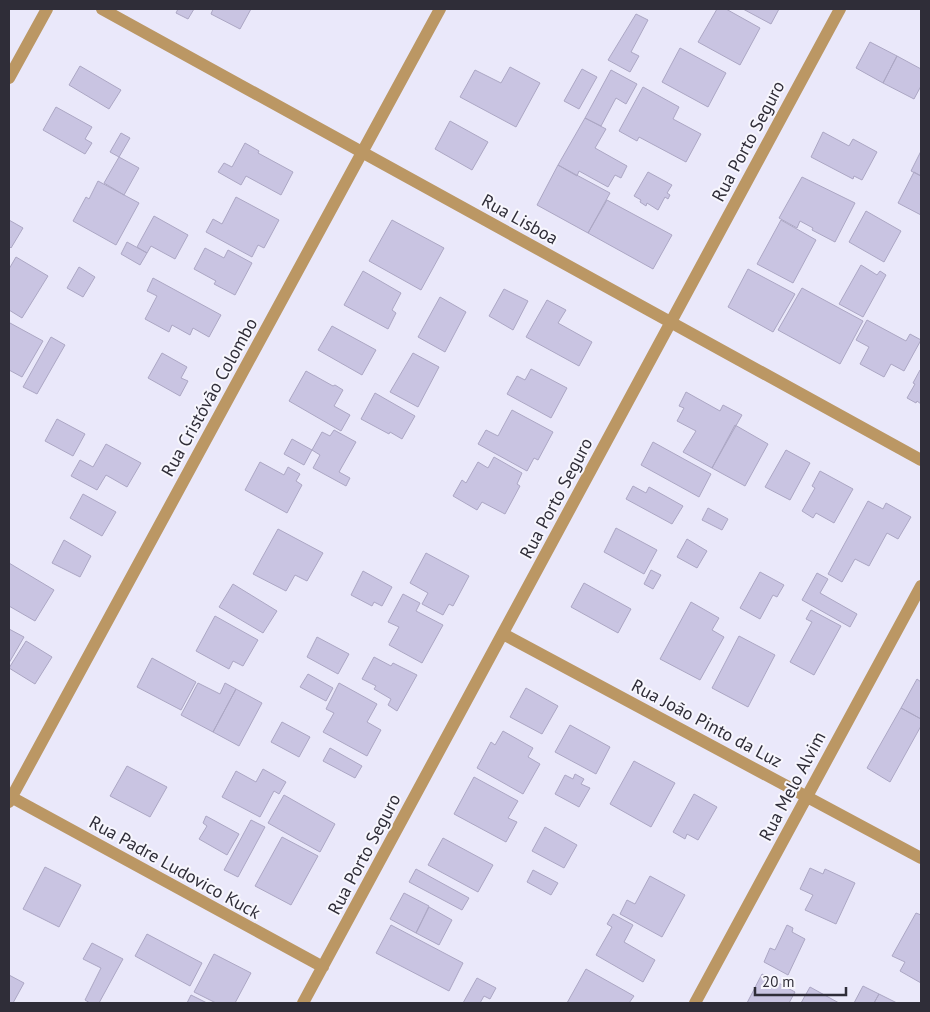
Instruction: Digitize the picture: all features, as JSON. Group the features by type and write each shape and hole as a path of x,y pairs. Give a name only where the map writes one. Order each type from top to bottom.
{"street":[{"path":"9,78 46,9"},
{"name":"Rua Lisboa","path":"102,9 921,460"},
{"name":"Rua Cristóvão Colombo","path":"10,799 440,9"},
{"name":"Rua Porto Seguro","path":"303,1003 840,9"},
{"name":"Rua Melo Alvim","path":"695,1003 921,586"},
{"name":"Rua João Pinto da Luz","path":"503,634 921,858"},
{"name":"Rua Padre Ludovico Kuck","path":"10,799 323,967"}],"building":[{"path":"178,9 194,9 188,19 176,13"},
{"path":"213,9 251,9 240,29 211,14"},
{"path":"717,9 726,9 760,28 740,65 698,42"},
{"path":"743,9 779,9 771,24"},
{"path":"636,14 648,20 631,52 639,56 630,72 608,60"},
{"path":"870,42 897,56 883,83 856,68"},
{"path":"680,48 726,73 708,107 662,82"},
{"path":"897,56 921,69 921,86 914,99 883,83"},
{"path":"80,66 121,90 109,109 69,85"},
{"path":"510,67 540,83 516,127 460,97 475,70 501,83"},
{"path":"582,69 597,77 579,109 564,101"},
{"path":"611,70 637,84 626,104 616,98 601,126 585,118"},
{"path":"643,87 679,107 673,119 701,134 686,162 639,137 637,141 619,131"},
{"path":"56,107 92,127 85,139 92,143 85,154 43,130"},
{"path":"585,118 606,129 595,148 627,166 621,178 615,175 608,187 579,171 577,176 558,165"},
{"path":"450,121 488,142 472,170 435,149"},
{"path":"823,132 849,146 853,139 877,152 862,180 854,176 853,179 811,157"},
{"path":"121,133 130,138 119,157 110,152"},
{"path":"245,143 259,151 258,153 293,172 281,195 246,176 241,185 218,172 224,163 232,167"},
{"path":"921,151 921,176 911,171"},
{"path":"119,157 139,168 124,195 104,183"},
{"path":"558,165 610,193 588,233 537,205"},
{"path":"648,172 672,185 667,193 670,195 668,199 665,197 658,210 647,203 646,206 634,196"},
{"path":"914,172 921,176 921,215 898,203"},
{"path":"802,177 855,203 835,242 812,230 813,228 800,221 797,228 779,218"},
{"path":"98,181 139,203 116,245 73,221 86,197 89,199"},
{"path":"236,197 279,220 264,248 258,245 252,257 206,232 213,219 222,224"},
{"path":"607,200 672,235 653,269 588,233"},
{"path":"866,211 901,231 884,262 849,242"},
{"path":"154,216 188,235 175,259 151,246 147,253 137,247"},
{"path":"9,220 23,228 11,248 9,246"},
{"path":"392,220 444,248 421,290 369,261"},
{"path":"781,220 816,240 793,283 757,264"},
{"path":"127,242 147,253 140,265 121,254"},
{"path":"205,248 224,258 228,250 252,263 235,295 214,284 216,281 194,269"},
{"path":"16,257 48,276 22,318 9,310 9,269"},
{"path":"861,265 877,275 880,271 886,275 863,317 839,304"},
{"path":"79,267 95,277 83,297 67,288"},
{"path":"748,269 795,294 773,332 728,307"},
{"path":"363,271 401,293 392,310 396,313 388,329 344,305"},
{"path":"153,278 221,315 209,337 193,328 190,335 172,325 169,332 145,319 157,296 147,291"},
{"path":"802,288 863,321 840,364 778,330"},
{"path":"504,289 528,301 513,330 489,316"},
{"path":"440,297 466,312 445,352 418,337"},
{"path":"547,300 566,310 558,323 592,342 579,366 526,337"},
{"path":"867,320 906,341 910,334 921,340 904,371 891,364 884,377 860,364 869,347 856,340"},
{"path":"10,323 43,341 22,377 9,370"},
{"path":"332,326 376,350 362,375 318,350"},
{"path":"51,337 65,345 37,394 23,387"},
{"path":"162,353 187,367 181,378 188,381 180,396 148,378"},
{"path":"413,353 439,367 418,407 390,392"},
{"path":"531,369 567,388 551,418 507,394 517,376 525,380"},
{"path":"306,371 343,390 334,406 350,415 341,431 289,401"},
{"path":"921,371 921,404 907,398"},
{"path":"686,392 720,411 723,405 742,415 712,468 683,452 696,431 677,421 684,408 679,406"},
{"path":"375,393 415,416 402,439 361,419"},
{"path":"512,410 553,432 538,460 534,458 527,471 478,444 486,430 498,436"},
{"path":"57,419 85,434 73,456 45,441"},
{"path":"735,425 768,444 745,486 712,468"},
{"path":"334,430 356,442 339,472 350,478 346,486 313,468 320,455 312,450 322,432 330,436"},
{"path":"292,439 312,450 304,465 284,454"},
{"path":"653,442 711,474 699,497 641,465"},
{"path":"106,444 141,463 127,487 106,475 97,490 71,476 80,460 93,467"},
{"path":"786,450 810,463 790,500 765,487"},
{"path":"494,457 522,473 517,484 520,486 505,514 482,502 477,510 453,496 462,480 466,483 478,462 488,468"},
{"path":"260,462 284,475 288,467 300,474 296,481 302,485 287,513 245,490"},
{"path":"820,471 853,489 834,523 816,513 813,518 802,511 815,488 812,486"},
{"path":"633,486 646,493 649,487 683,506 672,524 626,499"},
{"path":"83,494 116,512 102,536 70,518"},
{"path":"868,501 883,509 886,503 911,517 898,539 887,533 869,566 855,559 842,582 828,574"},
{"path":"708,508 728,519 722,530 702,520"},
{"path":"616,528 657,550 644,574 604,552"},
{"path":"278,529 323,553 307,581 295,575 286,591 253,574"},
{"path":"687,539 707,551 697,568 677,557"},
{"path":"64,540 91,556 80,577 52,563"},
{"path":"426,553 469,576 453,606 449,604 443,615 422,604 428,593 410,583"},
{"path":"9,563 54,590 35,621 9,606"},
{"path":"651,570 661,575 653,589 644,584"},
{"path":"363,571 392,587 382,606 374,602 372,606 351,595"},
{"path":"760,572 784,585 777,597 773,595 760,619 740,608"},
{"path":"817,573 828,579 820,593 857,614 850,627 802,600"},
{"path":"584,583 631,609 618,633 571,607"},
{"path":"233,584 277,611 263,633 219,607"},
{"path":"403,594 420,603 416,611 443,625 422,663 389,645 399,627 388,622"},
{"path":"691,602 719,618 712,630 724,637 700,680 660,659"},
{"path":"811,610 841,626 814,675 790,662 812,622 806,619"},
{"path":"215,616 258,640 243,666 233,661 229,669 196,651"},
{"path":"9,629 24,637 9,663"},
{"path":"739,636 775,655 748,707 712,688"},
{"path":"317,637 349,654 338,674 307,657"},
{"path":"26,641 52,657 35,684 9,668"},
{"path":"374,657 391,666 393,663 417,675 397,711 388,705 391,699 374,689 376,686 362,679"},
{"path":"152,658 196,682 181,710 137,687"},
{"path":"308,674 333,688 326,701 300,687"},
{"path":"917,679 921,682 921,719 901,708"},
{"path":"198,683 220,694 225,683 236,689 213,732 181,715"},
{"path":"339,683 377,704 367,722 381,730 367,756 323,732 334,713 326,709"},
{"path":"526,688 558,706 542,734 510,717"},
{"path":"236,689 262,703 239,746 213,732"},
{"path":"901,708 921,719 921,726 890,782 867,768"},
{"path":"282,722 310,737 299,757 271,742"},
{"path":"570,725 610,747 596,774 555,752"},
{"path":"503,731 533,748 528,757 540,764 523,794 477,768 491,742 495,745"},
{"path":"330,748 362,766 355,778 323,761"},
{"path":"634,761 675,783 651,827 610,804"},
{"path":"127,766 167,787 150,817 110,796"},
{"path":"263,769 286,782 279,794 274,791 260,817 222,797 236,771 256,782"},
{"path":"575,774 584,779 581,784 590,788 579,807 555,794 565,775 573,779"},
{"path":"474,777 518,801 508,818 517,822 506,842 454,814"},
{"path":"694,794 717,807 698,840 687,834 685,839 673,832"},
{"path":"284,795 335,824 320,852 268,823"},
{"path":"206,816 239,834 227,855 199,839 207,826 203,823"},
{"path":"251,820 265,827 238,877 224,870"},
{"path":"545,827 577,845 564,868 532,851"},
{"path":"282,837 318,856 291,905 255,886"},
{"path":"443,838 493,865 478,892 428,865"},
{"path":"45,867 81,885 59,927 23,909"},
{"path":"810,868 823,874 825,869 855,883 836,924 805,910 813,895 800,889"},
{"path":"416,869 469,898 462,910 409,882"},
{"path":"533,870 558,883 551,895 527,882"},
{"path":"650,876 685,895 662,937 620,914 627,900 635,904"},
{"path":"404,893 429,906 416,933 390,919"},
{"path":"429,907 452,920 439,945 416,933"},
{"path":"916,913 921,915 921,983 900,971 905,962 892,956"},
{"path":"613,914 633,925 624,942 655,960 643,982 596,955 612,927 607,924"},
{"path":"391,925 463,963 449,991 376,953"},
{"path":"787,925 793,928 792,932 805,939 788,975 764,962 770,948 775,950"},
{"path":"147,934 202,963 190,986 135,956"},
{"path":"92,943 123,959 99,1003 90,1003 85,1000 101,968 83,959"},
{"path":"214,954 251,973 235,1003 216,1003 194,992"},
{"path":"586,969 634,996 629,1003 567,1003"},
{"path":"762,974 795,992 789,1003 747,1003"},
{"path":"9,975 24,983 13,1003 9,1003"},
{"path":"477,978 496,988 490,999 484,996 480,1003 463,1003"},
{"path":"863,986 879,994 874,1003 854,1003"},
{"path":"810,987 839,1003 801,1003"},
{"path":"879,994 897,1003 874,1003"},
{"path":"191,995 207,1003 187,1003"}]}
